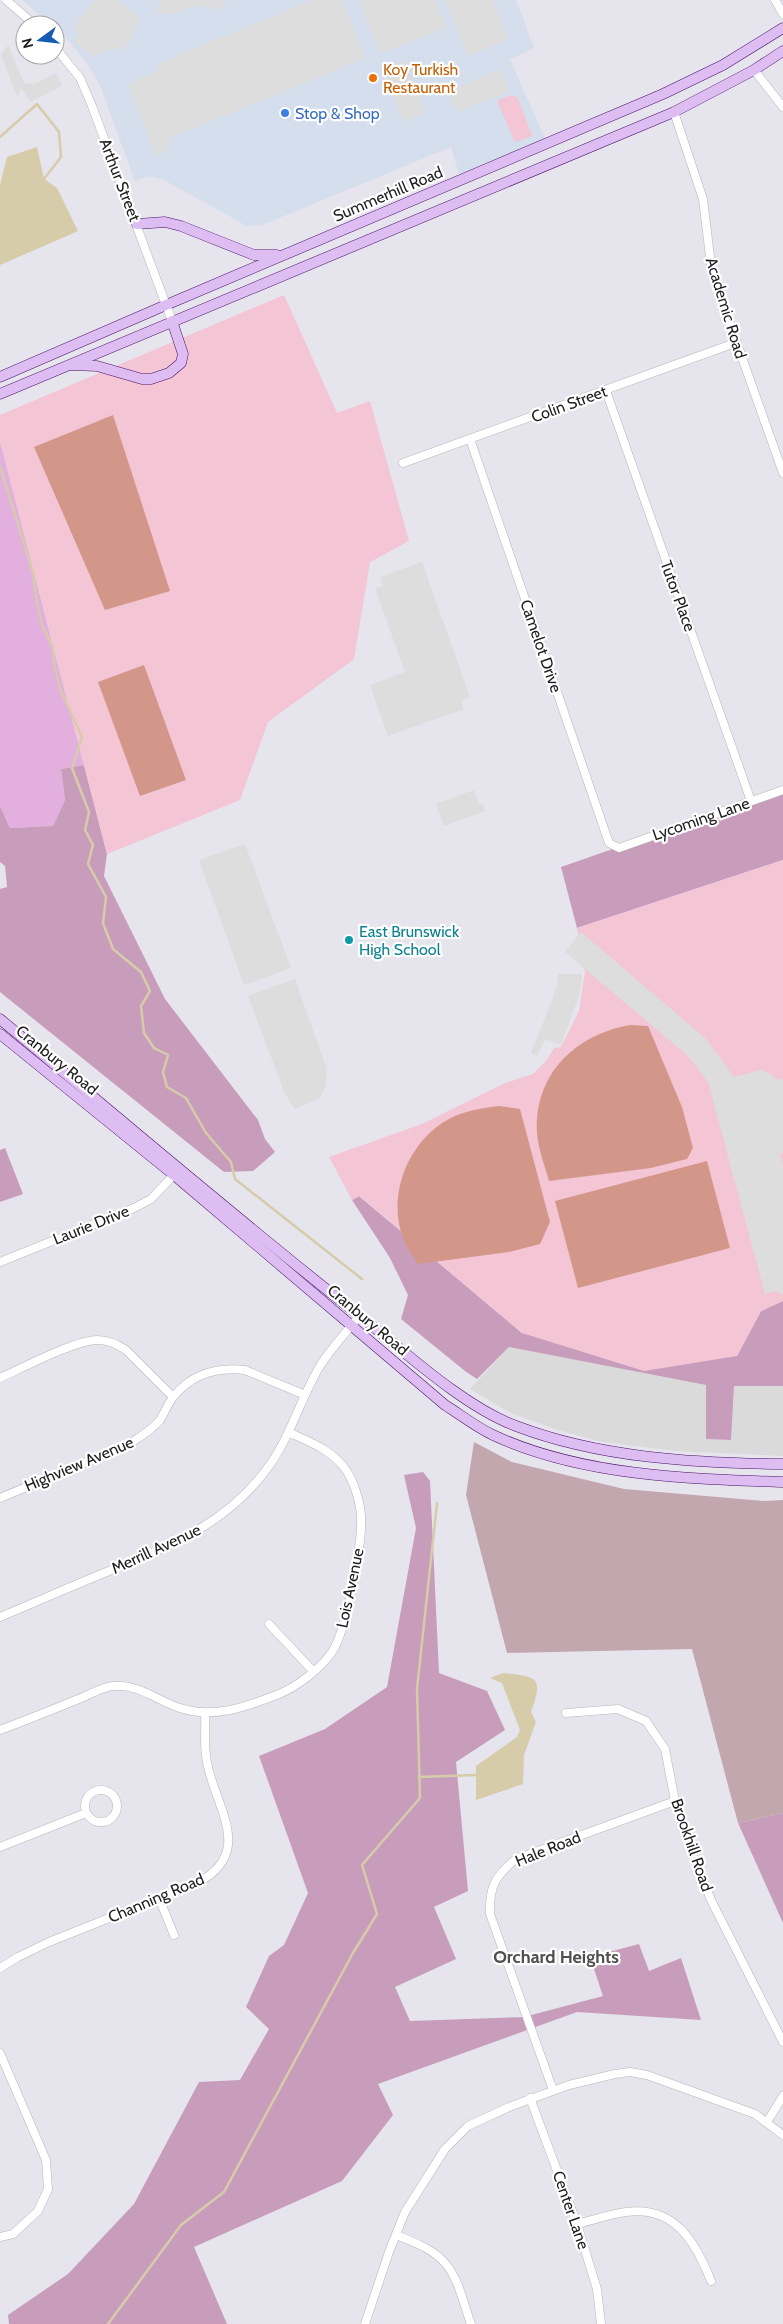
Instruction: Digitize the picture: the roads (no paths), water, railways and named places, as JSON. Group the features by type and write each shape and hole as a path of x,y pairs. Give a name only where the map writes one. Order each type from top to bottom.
{"street":[{"path":"6,0 23,15"},
{"path":"775,0 783,14"},
{"name":"Summerhill Road","path":"0,377 284,254 663,94 723,65 783,28"},
{"path":"0,394 674,112 754,70 783,51"},
{"name":"Arthur Street","path":"65,59 80,78 137,224 172,321"},
{"path":"754,70 783,108"},
{"name":"Academic Road","path":"674,112 703,199 712,273 735,343 783,473"},
{"path":"137,224 165,222 181,226 254,254 284,254"},
{"path":"67,365 97,366 142,379 150,379 169,373 181,363 183,354 172,321"},
{"name":"Colin Street","path":"403,463 735,343"},
{"name":"Tutor Place","path":"606,391 751,801"},
{"name":"Camelot Drive","path":"470,439 609,843 619,848"},
{"name":"Lycoming Lane","path":"619,848 783,790"},
{"name":"Cranbury Road","path":"0,1018 303,1272 438,1378 478,1406 514,1426 565,1442 618,1453 697,1460 783,1464"},
{"name":"Cranbury Road","path":"0,1034 174,1175 445,1405 493,1434 545,1454 618,1470 718,1480 783,1482"},
{"name":"Laurie Drive","path":"0,1262 134,1208 151,1199 174,1175"},
{"name":"Merrill Avenue","path":"0,1617 181,1541 218,1518 252,1487 274,1459 290,1433 304,1395 320,1366 360,1316"},
{"path":"0,1378 81,1343 99,1340 117,1344 126,1350 173,1397"},
{"name":"Highview Avenue","path":"0,1498 129,1444 145,1434 160,1420 173,1397 196,1377 207,1373 234,1369 255,1373 304,1395"},
{"name":"Lois Avenue","path":"0,1730 111,1686 139,1689 176,1707 206,1713 235,1709 280,1693 313,1671 333,1651 344,1624 362,1532 361,1514 352,1480 335,1457 323,1448 290,1433"},
{"path":"269,1624 313,1671"},
{"name":"Brookhill Road","path":"566,1713 618,1709 646,1721 665,1749 675,1801 692,1853 711,1900 783,2042"},
{"name":"Channing Road","path":"0,1968 49,1942 206,1878 221,1864 228,1844 227,1824 205,1755 206,1713"},
{"path":"95,1790 106,1790 114,1797 116,1812 109,1820 99,1822 86,1813 85,1802 90,1793 95,1790"},
{"name":"Hale Road","path":"553,2090 490,1914 490,1896 498,1874 516,1859 675,1801"},
{"path":"0,1847 86,1813"},
{"path":"159,1898 174,1935"},
{"path":"0,2053 46,2160 48,2189 38,2211 13,2234 0,2237"},
{"path":"365,2324 405,2212 445,2149 476,2120 553,2090 595,2078 630,2072 647,2075 746,2111 767,2122 783,2135"},
{"path":"767,2122 783,2096"},
{"name":"Center Lane","path":"530,2098 577,2224 597,2289 601,2306 601,2324"},
{"path":"577,2224 626,2212 643,2212 666,2219 679,2227 695,2244 712,2281"},
{"path":"396,2235 425,2248 439,2256 447,2264 454,2277 471,2324"}],"waterway":[{"path":"0,137 37,104 59,132 61,157 44,179"},
{"path":"0,466 33,573 42,625 53,648 54,665 61,691 82,737 72,768 89,812 85,830 93,845 88,864 106,897 103,923 113,949 141,972 150,991 141,1006 144,1033 154,1048 168,1055 163,1072 167,1087 186,1098 206,1133 231,1162 235,1179 362,1279"},
{"path":"108,2324 181,2225 224,2192 353,1953 377,1914 362,1865 420,1798 417,1689 437,1503"},
{"path":"419,1777 476,1775"}],"place":[{"name":"Koy Turkish Restaurant","path":"373,78"},
{"name":"Stop & Shop","path":"285,113"},
{"name":"East Brunswick High School","path":"349,940"}],"district":[{"name":"Orchard Heights","path":"556,1957"}]}
